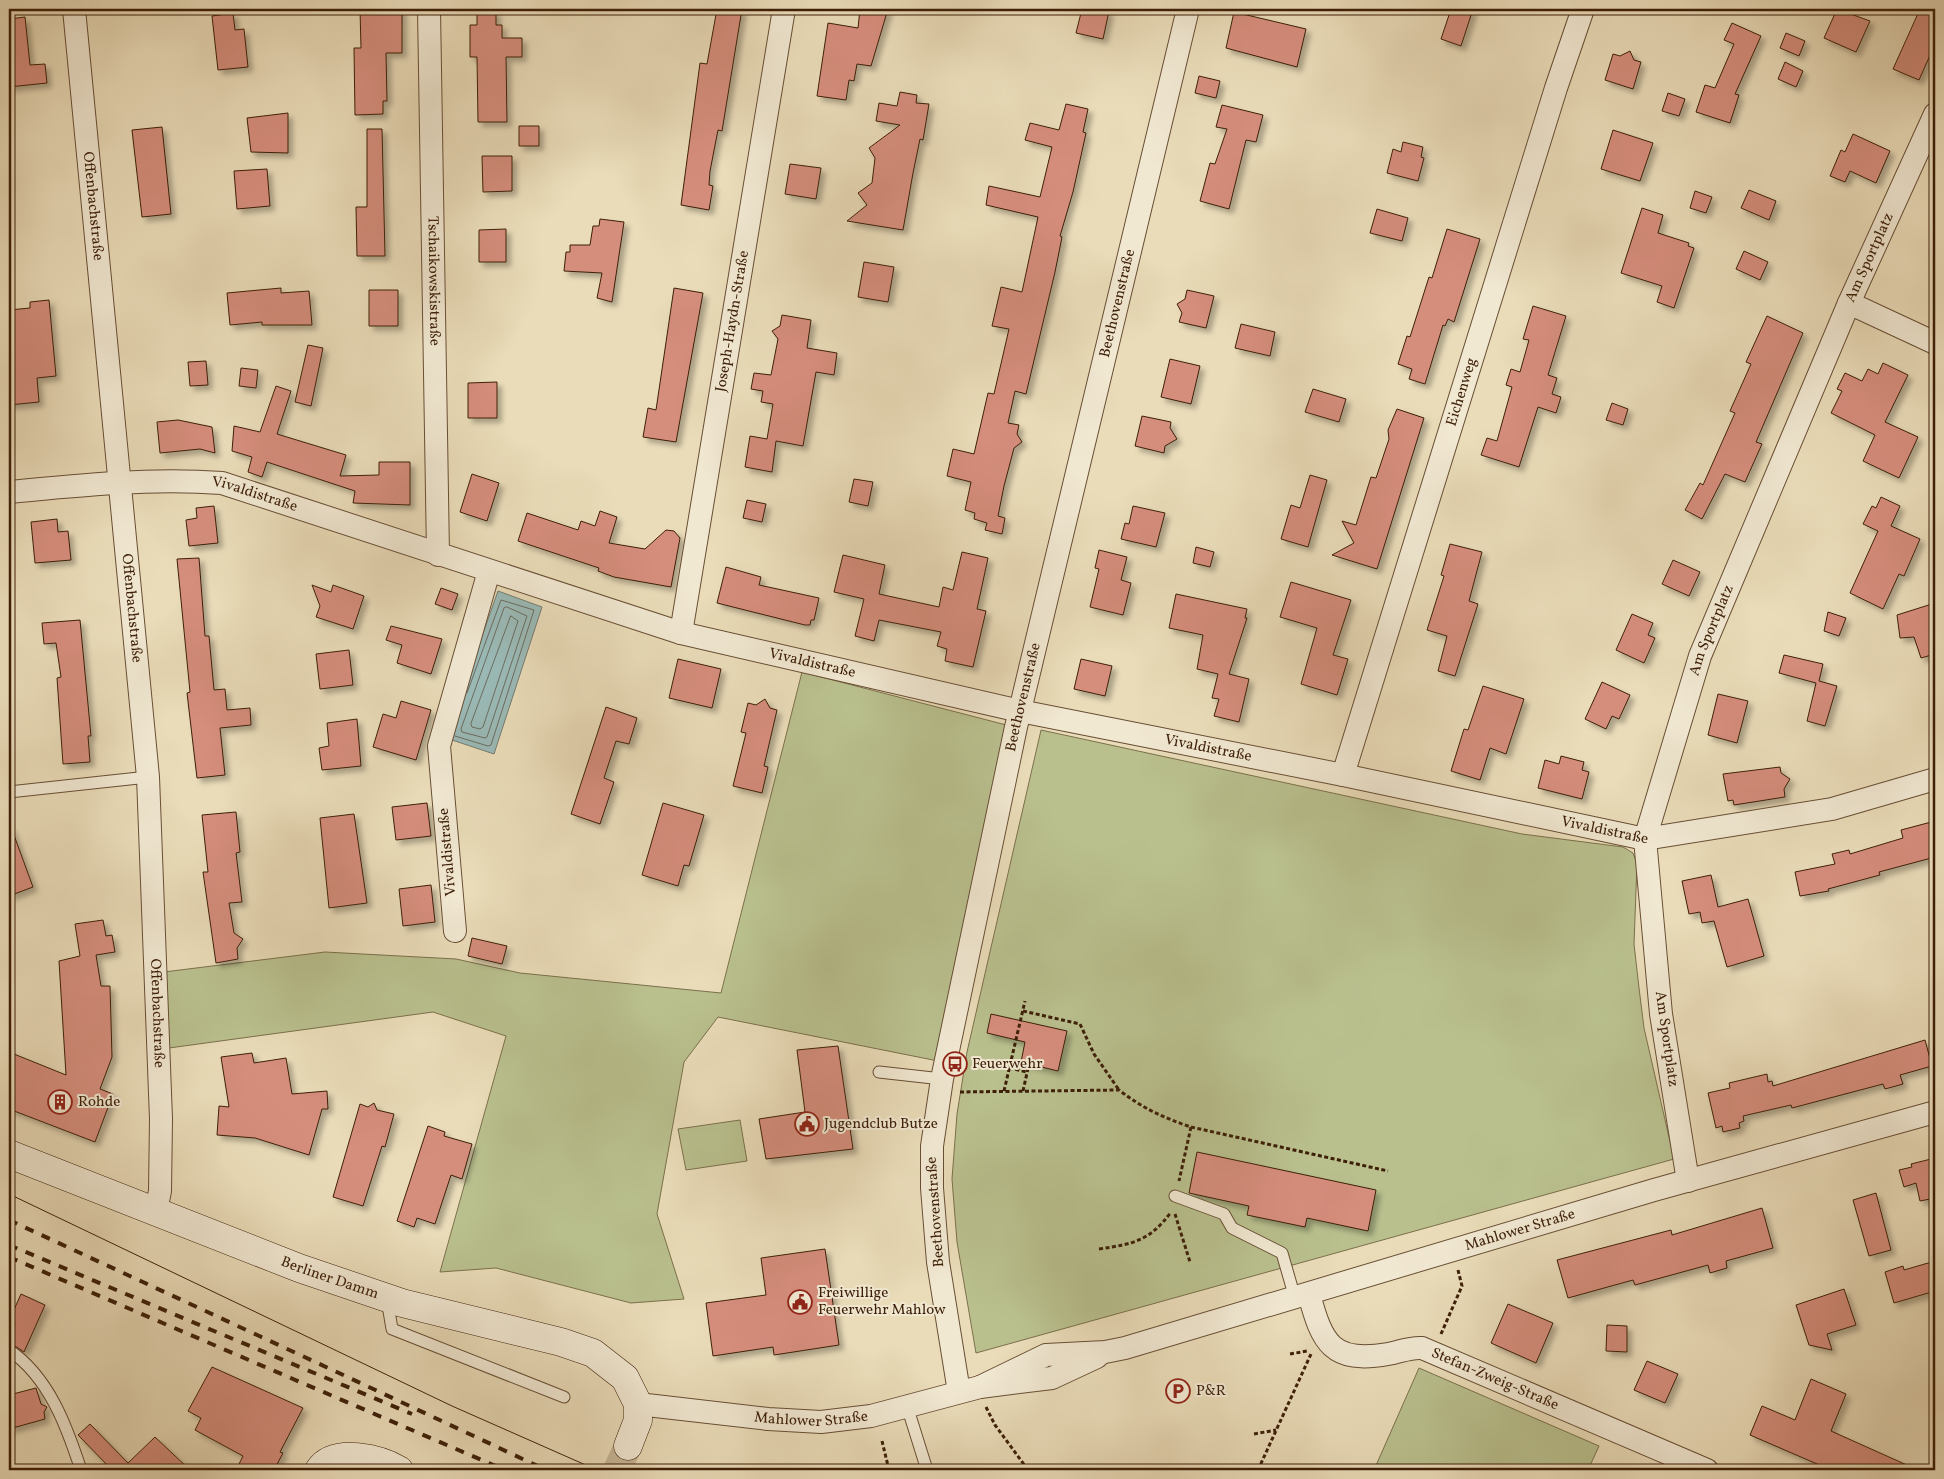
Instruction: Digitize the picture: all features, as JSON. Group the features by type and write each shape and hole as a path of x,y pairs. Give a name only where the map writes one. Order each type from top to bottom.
{"main road":[{"name":"Berliner Damm","path":"9,1154 299,1268 402,1303 561,1342 593,1353 625,1378 638,1404"},
{"path":"628,1446 638,1420 638,1404"},
{"path":"319,1470 331,1461 355,1456 386,1463 399,1470"}],"street":[{"name":"Offenbachstraße","path":"74,9 148,777 161,1119 160,1191 156,1211"},
{"name":"Tschaikowskistraße","path":"429,9 438,555"},
{"name":"Joseph-Haydn-Straße","path":"681,633 784,9"},
{"name":"Beethovenstraße","path":"970,1390 938,1262 932,1188 932,1146 941,1085 1020,711 1188,9"},
{"name":"Eichenweg","path":"1342,775 1553,98 1583,9"},
{"name":"Am Sportplatz","path":"1688,1181 1661,1014 1645,839 1700,656 1849,303 1935,114"},
{"path":"1849,303 1935,343"},
{"name":"Vivaldistraße","path":"9,492 120,482 176,480 222,483 681,633 1020,711 1342,775 1645,839 1832,810 1935,779"},
{"name":"Vivaldistraße","path":"456,931 439,746 489,571"},
{"name":"Mahlower Straße","path":"638,1404 768,1420 821,1422 871,1416 970,1390 1046,1355 1106,1352 1302,1296 1452,1249 1935,1112"},
{"name":"Stefan-Zweig-Straße","path":"1302,1296 1323,1336 1338,1351 1347,1354 1371,1356 1422,1348 1707,1470"}],"lane":[{"path":"9,792 148,777"},
{"path":"879,1072 941,1085"},
{"path":"1176,1196 1224,1214 1232,1228 1282,1252 1302,1296"},
{"path":"387,1297 392,1329 564,1397"},
{"path":"9,1350 44,1384 72,1442 81,1470"},
{"path":"907,1406 927,1470"}],"path":[{"path":"1004,1092 1026,1000"},
{"path":"1023,1011 1080,1024 1094,1054 1120,1090 1139,1105 1155,1114 1191,1127 1388,1171"},
{"path":"1023,1091 1029,1064"},
{"path":"1009,1068 1027,1072"},
{"path":"941,1085 1004,1092 1120,1090"},
{"path":"1176,1196 1191,1127"},
{"path":"1099,1249 1134,1244 1159,1229 1173,1210 1190,1262"},
{"path":"1434,1335 1442,1334 1462,1286 1457,1263"},
{"path":"1258,1470 1313,1350 1290,1354"},
{"path":"970,1390 1028,1470"},
{"path":"1254,1434 1277,1430"},
{"path":"882,1441 889,1470"}],"green space":[{"path":"802,672 1014,727 938,1061 718,1017 684,1062 657,1214 684,1299 631,1303 496,1268 440,1272 506,1036 433,1012 169,1048 164,972 325,952 456,959 520,973 721,993"},
{"path":"1041,730 1522,834 1623,847 1633,853 1637,864 1634,944 1644,1028 1674,1159 976,1353 957,1242 952,1179 957,1114 967,1052"},
{"path":"740,1120 747,1161 686,1170 678,1129"},
{"path":"1419,1368 1599,1446 1588,1470 1374,1470"}],"water":[{"path":"498,591 542,607 494,754 446,738"}],"building":[{"path":"360,9 402,9 402,53 386,53 387,101 383,101 383,114 355,115 354,48 361,48"},
{"path":"717,9 742,9 722,131 718,130 710,171 709,185 713,186 709,210 681,205 700,63 707,64"},
{"path":"860,9 888,9 871,66 857,64 854,81 849,80 846,100 817,96 828,23 858,28"},
{"path":"1082,9 1109,11 1103,39 1076,33"},
{"path":"1451,9 1473,9 1461,46 1441,39"},
{"path":"1837,9 1870,21 1856,52 1824,38"},
{"path":"1920,9 1935,9 1935,44 1919,80 1893,69"},
{"path":"496,11 496,25 502,25 502,38 522,38 522,57 506,57 507,122 478,122 477,57 470,57 470,25 477,25 477,12"},
{"path":"1234,12 1306,29 1297,67 1226,48"},
{"path":"233,13 235,30 244,29 248,67 218,70 212,16"},
{"path":"25,17 30,65 45,64 47,83 9,87 9,19"},
{"path":"1732,23 1761,36 1735,94 1739,95 1730,123 1696,112 1705,85 1715,88 1734,44 1724,40"},
{"path":"1786,33 1805,41 1799,56 1780,48"},
{"path":"1630,51 1634,60 1641,62 1633,89 1605,80 1613,54 1620,56"},
{"path":"1785,62 1803,71 1796,87 1778,79"},
{"path":"1199,76 1220,81 1216,98 1195,93"},
{"path":"900,92 917,95 916,103 929,104 923,140 920,139 903,230 847,221 867,205 858,193 872,183 875,158 869,148 900,125 876,121 879,103 897,106"},
{"path":"1668,93 1685,99 1679,116 1662,111"},
{"path":"1066,104 1088,109 1083,132 1086,133 1073,192 1060,236 1062,237 1055,272 1026,394 1015,391 1008,423 1019,425 1017,434 1022,442 1014,448 1004,486 998,516 1005,518 1002,534 985,530 987,523 974,519 975,513 965,510 971,482 947,476 953,449 974,454 988,393 994,394 1009,329 992,326 1001,287 1022,292 1038,217 986,205 989,186 1040,197 1052,147 1025,140 1030,123 1059,130"},
{"path":"1222,105 1263,115 1256,142 1246,140 1229,209 1200,201 1210,163 1215,164 1227,129 1216,127"},
{"path":"288,113 288,153 251,152 247,118"},
{"path":"519,126 539,126 539,146 519,146"},
{"path":"162,127 171,214 142,217 132,130"},
{"path":"367,129 382,129 385,256 357,256 356,207 367,207"},
{"path":"1613,130 1653,143 1640,181 1601,169"},
{"path":"1853,134 1890,151 1876,183 1850,171 1845,182 1830,176 1841,150 1845,152"},
{"path":"1403,142 1423,147 1421,157 1424,158 1418,181 1387,173 1393,149 1401,152"},
{"path":"482,156 512,156 512,191 483,192"},
{"path":"790,164 821,168 816,199 785,194"},
{"path":"267,169 270,206 237,209 234,171"},
{"path":"1749,190 1776,201 1769,220 1741,208"},
{"path":"1695,191 1712,197 1706,213 1690,208"},
{"path":"1642,208 1663,215 1658,233 1689,243 1688,246 1694,248 1674,308 1657,302 1662,286 1621,273"},
{"path":"1377,209 1408,218 1402,241 1370,233"},
{"path":"600,219 624,222 612,302 597,298 602,273 564,271 566,252 570,252 570,245 590,245 593,226 599,226"},
{"path":"506,229 506,262 479,262 479,230"},
{"path":"1447,229 1480,239 1454,322 1448,319 1445,326 1443,325 1425,384 1409,379 1412,369 1398,364 1407,336 1410,337 1429,277 1432,278"},
{"path":"1744,251 1768,262 1760,280 1736,269"},
{"path":"864,262 894,267 888,302 858,297"},
{"path":"281,288 281,293 309,291 312,325 262,325 262,322 230,325 227,293"},
{"path":"674,288 703,293 676,442 643,437 648,408 656,410"},
{"path":"369,290 398,290 398,326 369,326"},
{"path":"1187,290 1214,296 1206,328 1179,322 1182,313 1177,304 1185,299"},
{"path":"49,300 56,376 37,378 39,402 9,405 9,310 30,308 30,302"},
{"path":"1533,306 1566,316 1548,375 1557,378 1552,394 1561,397 1556,413 1538,407 1519,467 1481,455 1487,438 1497,441 1512,387 1506,385 1511,369 1520,372 1529,340 1523,339"},
{"path":"782,315 811,320 807,348 837,353 834,375 816,372 803,446 776,441 772,472 745,467 750,436 767,439 773,404 761,402 763,391 751,389 754,373 771,375 778,339 772,331 780,326"},
{"path":"1767,316 1803,333 1756,442 1762,444 1745,482 1725,474 1702,519 1685,510 1700,483 1703,485 1735,413 1730,411 1751,364 1746,362"},
{"path":"1241,324 1275,332 1270,356 1235,348"},
{"path":"308,345 323,348 311,406 295,402"},
{"path":"1170,359 1200,366 1191,404 1161,397"},
{"path":"206,361 208,385 190,386 188,362"},
{"path":"1883,363 1908,375 1885,422 1918,437 1899,478 1863,461 1875,435 1831,413 1842,391 1837,389 1845,373 1862,381 1868,369 1878,374"},
{"path":"241,368 258,370 256,388 239,386"},
{"path":"497,382 497,418 468,418 468,383"},
{"path":"276,386 291,391 277,434 346,455 340,476 379,475 379,462 410,462 410,505 353,503 355,491 267,462 262,477 248,472 252,457 232,451 234,426 260,432"},
{"path":"1313,389 1346,399 1339,422 1305,412"},
{"path":"1612,403 1628,409 1623,425 1606,420"},
{"path":"1397,409 1424,418 1377,569 1332,555 1354,543 1342,521 1356,525 1371,477 1376,478 1389,439 1388,430"},
{"path":"1142,416 1171,422 1170,428 1177,439 1165,446 1164,453 1135,446"},
{"path":"178,420 212,427 215,453 200,449 160,453 157,422"},
{"path":"472,474 499,483 487,521 460,512"},
{"path":"1310,475 1327,480 1308,547 1281,539 1291,505 1300,508"},
{"path":"854,479 873,482 868,506 849,502"},
{"path":"1881,497 1900,506 1891,526 1920,539 1904,576 1899,574 1883,609 1850,593 1878,531 1863,524 1872,506 1876,508"},
{"path":"747,500 766,504 762,522 743,518"},
{"path":"214,506 218,543 189,546 186,520 197,518 196,508"},
{"path":"1133,506 1165,513 1156,547 1121,539 1125,523 1129,524"},
{"path":"600,511 617,517 609,543 645,549 666,530 674,531 680,538 671,587 614,577 598,571 599,568 518,541 527,513 578,530 581,521 595,526"},
{"path":"57,519 58,532 68,531 71,560 35,563 31,522"},
{"path":"1450,544 1482,552 1469,601 1478,604 1455,676 1438,671 1447,636 1427,630 1444,576 1441,575"},
{"path":"1196,547 1214,552 1210,567 1193,563"},
{"path":"1099,550 1127,557 1121,580 1131,583 1123,615 1090,607 1099,569 1095,568"},
{"path":"962,552 988,558 977,609 986,611 973,667 945,661 947,649 937,646 941,632 879,620 874,641 855,636 864,599 834,592 843,555 885,565 879,594 939,607 943,587 953,590"},
{"path":"199,558 205,636 209,636 214,690 225,689 227,710 250,708 251,725 220,728 225,775 197,778 187,693 190,692 177,559"},
{"path":"1673,560 1700,572 1689,596 1662,584"},
{"path":"726,567 761,577 759,585 819,598 814,620 811,620 810,625 805,625 717,603"},
{"path":"1291,582 1351,600 1333,655 1348,659 1337,695 1301,684 1317,628 1280,617"},
{"path":"312,585 331,592 333,585 364,596 353,629 316,617 320,606"},
{"path":"441,588 458,594 452,610 435,604"},
{"path":"1176,594 1247,609 1245,618 1247,618 1229,674 1249,679 1239,722 1214,716 1219,699 1212,698 1218,674 1197,669 1203,635 1169,628"},
{"path":"1935,603 1935,654 1921,658 1914,637 1900,638 1897,615"},
{"path":"1828,612 1846,618 1839,636 1824,631"},
{"path":"1632,614 1653,623 1648,635 1655,638 1644,663 1616,650"},
{"path":"80,620 91,736 88,736 90,762 63,764 57,678 61,677 56,643 44,644 42,623"},
{"path":"391,626 442,639 431,674 397,663 402,645 386,640"},
{"path":"349,650 353,685 320,689 316,654"},
{"path":"1784,655 1823,664 1819,681 1837,686 1825,726 1807,721 1816,683 1779,673"},
{"path":"678,659 721,669 712,708 669,698"},
{"path":"1081,659 1112,666 1105,696 1074,689"},
{"path":"1602,682 1630,695 1619,719 1612,716 1606,729 1585,719"},
{"path":"1483,686 1524,699 1506,754 1490,748 1480,780 1451,771 1464,729 1468,730"},
{"path":"1718,694 1748,701 1737,743 1708,735"},
{"path":"765,699 770,708 777,710 764,766 768,767 762,793 733,786 746,733 741,732 748,703 756,705"},
{"path":"401,701 431,710 416,760 373,747 383,714 396,718"},
{"path":"606,707 637,718 629,744 616,741 604,778 614,782 600,824 571,814"},
{"path":"357,719 361,766 322,770 319,748 329,746 327,723"},
{"path":"1561,756 1584,762 1582,770 1589,772 1582,799 1538,788 1545,760 1559,764"},
{"path":"1780,767 1781,773 1790,779 1784,789 1785,797 1734,805 1733,800 1728,801 1723,774"},
{"path":"427,803 431,836 396,840 392,807"},
{"path":"663,803 704,815 689,866 684,865 678,886 642,875"},
{"path":"236,812 240,852 236,853 242,902 229,903 234,933 243,939 237,948 238,959 216,963 203,872 208,872 202,815"},
{"path":"354,814 367,903 329,908 320,818"},
{"path":"1935,821 1935,857 1879,872 1880,875 1828,889 1829,891 1800,896 1795,872 1835,864 1832,854 1849,850 1850,854 1903,838 1901,830"},
{"path":"9,827 11,827 33,887 9,896"},
{"path":"1711,875 1718,907 1748,899 1764,956 1727,967 1714,921 1702,923 1700,912 1689,914 1682,881"},
{"path":"431,885 435,922 403,926 399,889"},
{"path":"103,920 106,936 112,935 115,952 96,955 101,986 110,986 112,1057 100,1089 113,1094 95,1142 9,1109 9,1052 66,1075 59,961 80,956 75,924"},
{"path":"472,938 507,946 502,964 468,956"},
{"path":"991,1014 1067,1031 1058,1071 1021,1062 1025,1042 987,1033"},
{"path":"1925,1040 1932,1066 1900,1075 1903,1084 1885,1089 1883,1084 1792,1108 1791,1105 1743,1116 1744,1121 1739,1123 1740,1128 1723,1132 1722,1126 1716,1128 1708,1093 1730,1088 1729,1083 1767,1074 1768,1082 1772,1081 1773,1086"},
{"path":"838,1046 853,1149 766,1159 759,1119 805,1112 797,1050"},
{"path":"252,1053 254,1063 286,1058 292,1094 327,1091 328,1109 322,1109 309,1155 255,1138 217,1135 219,1106 229,1107 221,1057"},
{"path":"374,1103 377,1110 394,1114 385,1147 382,1146 363,1206 333,1197 360,1104 368,1107"},
{"path":"428,1126 445,1132 444,1136 472,1144 462,1179 451,1175 435,1224 417,1218 414,1227 397,1221"},
{"path":"1197,1152 1376,1190 1368,1231 1307,1218 1305,1227 1247,1215 1249,1206 1189,1193"},
{"path":"1935,1158 1935,1198 1920,1201 1916,1183 1904,1187 1899,1170 1912,1167 1911,1164"},
{"path":"1876,1193 1891,1250 1869,1256 1853,1200"},
{"path":"1762,1208 1773,1248 1726,1261 1727,1268 1710,1273 1708,1265 1635,1285 1633,1280 1568,1298 1557,1260 1671,1230 1672,1235"},
{"name":"Freiwillige Feuerwehr Mahlow","path":"825,1249 839,1345 774,1355 773,1347 713,1356 706,1303 766,1295 761,1258"},
{"path":"1935,1261 1935,1291 1894,1303 1885,1272 1903,1266 1904,1270"},
{"path":"1844,1289 1856,1325 1827,1334 1832,1350 1809,1345 1796,1305"},
{"path":"21,1294 45,1305 24,1352 9,1342 15,1324 9,1321"},
{"path":"1508,1304 1553,1323 1536,1363 1491,1343"},
{"path":"1607,1325 1627,1326 1627,1352 1606,1351"},
{"path":"1647,1361 1678,1374 1665,1403 1634,1390"},
{"path":"212,1367 303,1408 280,1452 283,1453 274,1470 236,1470 243,1456 195,1430 201,1418 188,1411"},
{"path":"1811,1379 1846,1394 1831,1431 1918,1470 1831,1470 1750,1435 1762,1406 1795,1420"},
{"path":"36,1388 41,1404 47,1407 44,1412 45,1419 9,1429 9,1395"},
{"path":"90,1424 128,1463 155,1437 190,1470 112,1470 78,1435"}],"tunnel":[{"path":"617,1470 628,1446"}],"tram line":[{"path":"9,1194 452,1406 597,1470"}],"railway":[{"path":"9,1220 546,1470"},
{"path":"9,1245 412,1414"},
{"path":"9,1257 505,1470"}],"place":[{"name":"Feuerwehr","path":"955,1064"},
{"name":"Rohde","path":"60,1102"},
{"name":"Jugendclub Butze","path":"807,1124"},
{"name":"Freiwillige Feuerwehr Mahlow","path":"800,1302"},
{"name":"P&R","path":"1178,1391"}]}
